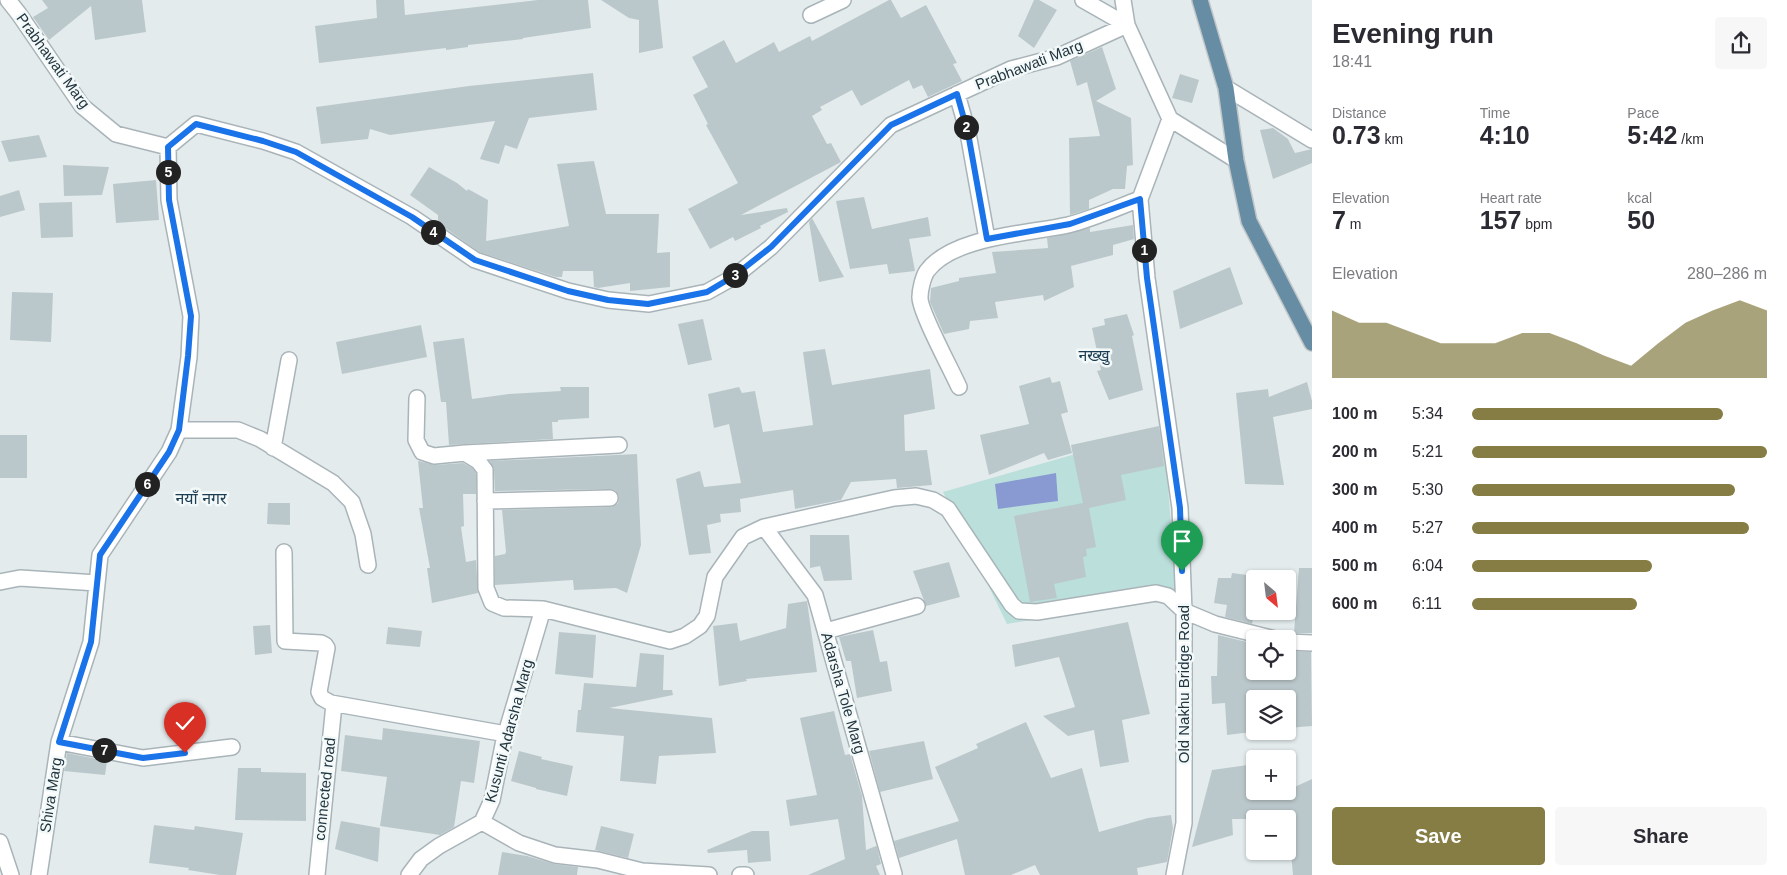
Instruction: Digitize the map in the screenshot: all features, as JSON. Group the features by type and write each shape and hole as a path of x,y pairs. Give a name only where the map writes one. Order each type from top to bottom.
{"main road":[{"path":"1200,0 1226,88 1236,160 1250,221 1312,343"}],"street":[{"name":"Prabhawati Marg","path":"8,0 82,106 116,134 168,147 196,124 263,141 296,152 412,217 475,260 568,291 608,300 648,304 707,292 734,276 771,247 891,125 1011,69 1057,57 1128,25"},
{"path":"811,15 843,0"},
{"path":"1083,0 1128,25"},
{"path":"1123,0 1128,25 1170,119 1236,160"},
{"path":"1226,88 1312,140"},
{"path":"957,94 968,133 987,239"},
{"name":"Old Nakhu Bridge Road","path":"1170,119 1140,199 1147,278 1180,508 1184,611 1184,823 1174,875"},
{"name":"Shiva Marg","path":"40,875 59,742 91,642 100,555 169,452 179,430 191,316 169,200 168,147"},
{"path":"960,387 924,312 920,298 925,273 936,261 961,248 987,239 1070,224 1140,199"},
{"path":"273,448 289,360"},
{"path":"418,398 416,440 422,452 434,456 619,445"},
{"path":"179,430 238,430 260,440 333,483 352,502 363,534 368,565"},
{"path":"465,453 478,461 485,470 486,588 492,602 504,608 543,609 670,641 685,636 700,626 707,616 715,577 744,537 764,527 885,500 916,496 934,500 948,509 1012,605 1019,611 1037,612 1156,593 1168,596 1184,611 1215,624 1246,632"},
{"path":"485,501 610,498"},
{"name":"Adarsha Tole Marg","path":"764,527 816,595 894,874"},
{"path":"284,552 285,641 321,642 327,648 319,692 322,698 334,704 506,734"},
{"path":"0,582 20,578 97,583"},
{"path":"826,631 917,606"},
{"name":"Kusunti Adarsha Marg","path":"409,875 420,859 482,822 492,800 506,734 543,609"},
{"path":"1296,642 1312,643"},
{"name":"connected road","path":"316,875 334,704"},
{"path":"59,742 143,758 232,747"},
{"path":"482,822 519,843 555,854 598,860 642,871 709,875"},
{"path":"0,842 11,875"},
{"path":"740,875 746,875"}],"green space":[{"path":"1163,429 1177,595 1007,624 943,492"}],"water":[{"path":"1056,473 1058,501 998,509 995,484"}],"building":[{"path":"42,0 142,0 146,32 95,40 91,6 49,40 33,17 48,8"},
{"path":"376,0 404,0 405,15 538,0 588,0 591,28 523,39 468,45 468,47 446,50 446,48 319,63 315,26 377,18"},
{"path":"601,0 658,0 663,48 639,53 639,20 629,18"},
{"path":"891,0 901,18 926,5 957,63 953,64 962,81 928,97 922,85 913,89 909,80 861,106 852,90 820,107 822,110 812,116 827,144 831,143 841,162 741,215 787,208 788,212 735,241 733,237 710,249 688,209 738,183 706,125 708,124 693,95 708,87 692,57 724,40 736,63 774,42 779,52 810,36 812,41"},
{"path":"1034,0 1039,0 1057,10 1034,48 1018,36"},
{"path":"1102,47 1116,89 1096,101 1131,118 1133,165 1127,166 1125,189 1113,189 1089,200 1089,209 1070,215 1069,138 1100,136 1087,82 1077,86 1070,61"},
{"path":"593,73 597,110 529,118 517,149 505,145 499,164 480,159 495,121 390,135 370,129 368,139 321,144 316,107 469,86"},
{"path":"1180,74 1199,80 1192,103 1172,98"},
{"path":"1273,128 1288,139 1295,153 1312,149 1312,163 1273,179 1260,130"},
{"path":"39,135 47,157 9,162 1,141"},
{"path":"594,161 606,214 659,214 657,253 670,252 670,287 630,291 630,283 598,288 594,287 593,271 563,271 562,277 556,277 479,252 438,223 438,215 410,195 429,167 467,191 468,189 488,200 486,241 569,226 557,164"},
{"path":"63,165 109,167 102,195 64,196"},
{"path":"156,180 159,220 116,223 113,184"},
{"path":"19,190 25,210 0,217 0,196"},
{"path":"864,197 872,229 928,217 931,236 909,239 915,271 889,274 887,264 850,269 836,201"},
{"path":"72,202 73,237 41,238 39,203"},
{"path":"812,218 844,277 819,282 809,222"},
{"path":"1133,225 1134,239 1113,245 1113,255 1071,266 1074,287 1044,301 1043,295 995,302 998,318 970,321 969,329 944,334 930,302 931,288 959,281 959,278 996,273 992,252 1048,248 1047,238 1090,228 1090,232"},
{"path":"1230,267 1243,304 1180,329 1173,291"},
{"path":"12,292 53,293 51,342 10,340"},
{"path":"1127,314 1134,335 1132,336 1143,390 1109,400 1097,371 1101,370 1092,328 1105,325 1104,319"},
{"path":"703,319 712,360 688,365 678,324"},
{"path":"421,325 427,357 342,374 336,342"},
{"path":"464,338 472,399 509,394 561,391 560,387 589,387 589,418 552,422 553,439 449,445 446,402 441,402 433,342"},
{"path":"825,349 832,385 930,369 935,409 904,415 905,451 927,450 932,485 897,488 896,479 851,482 841,500 795,509 793,490 740,499 741,512 720,514 721,522 707,525 711,553 689,555 676,479 700,471 704,487 741,483 729,424 714,428 708,394 739,387 742,393 755,391 763,432 813,425 803,352"},
{"path":"1050,377 1052,383 1060,381 1068,412 1061,414 1072,453 1048,460 1044,453 989,475 980,435 1029,424 1019,386"},
{"path":"1307,382 1312,409 1273,417 1284,485 1245,484 1236,393 1268,389 1269,397"},
{"path":"1159,426 1164,466 1121,475 1126,500 1089,508 1096,547 1086,549 1087,556 1083,557 1086,577 1054,584 1057,598 1030,602 1014,516 1083,503 1071,445"},
{"path":"0,435 27,435 27,478 0,478"},
{"path":"637,454 641,545 627,593 616,588 574,590 573,580 495,585 495,556 505,554 506,552 502,510 610,507 618,503 619,497 615,490 610,489 495,491 494,470 490,461"},
{"path":"418,461 435,465 463,463 472,468 476,473 476,494 463,494 464,526 461,527 466,562 476,560 478,593 432,603 427,568 430,568 419,508 423,508"},
{"path":"268,503 290,503 290,525 267,524"},
{"path":"810,535 849,535 852,580 824,581 820,566 810,568"},
{"path":"949,562 960,597 926,606 913,571"},
{"path":"1299,568 1312,568 1312,633 1296,633 1296,630 1294,630"},
{"path":"1232,573 1246,575 1246,620 1253,620 1252,624 1225,617 1227,605 1214,603 1218,578 1231,578"},
{"path":"807,601 817,672 746,679 747,681 719,686 713,626 737,623 740,641 786,628 788,604"},
{"path":"1128,622 1150,714 1122,720 1129,762 1100,767 1094,730 1068,736 1043,716 1075,707 1059,657 1015,667 1012,645"},
{"path":"270,625 272,653 255,655 253,626"},
{"path":"388,627 422,631 420,647 386,644"},
{"path":"873,630 880,662 887,661 892,691 857,698 851,661 846,661 839,637"},
{"path":"559,632 596,635 593,678 555,674"},
{"path":"1218,635 1246,642 1246,680 1296,680 1296,651 1311,652 1312,726 1296,727 1296,690 1246,690 1246,733 1227,735 1225,703 1212,704 1211,676 1217,676"},
{"path":"640,653 664,655 663,690 672,690 673,695 609,708 712,718 716,753 659,756 656,784 620,781 624,736 576,732 578,710 581,710 584,683 636,687"},
{"path":"834,711 845,755 850,754 862,796 866,850 877,847 881,864 876,866 880,875 808,875 845,859 838,819 790,826 786,800 817,795 800,718"},
{"path":"1026,722 1051,778 1082,768 1099,832 1148,818 1171,815 1173,828 1167,862 1137,868 1138,875 1040,875 1035,865 1011,875 965,875 957,839 899,858 894,841 959,821 935,767 978,748 976,744"},
{"path":"383,728 480,741 474,783 461,781 454,827 440,835 380,826 387,777 341,771 345,735 382,740"},
{"path":"924,741 933,779 880,792 869,751"},
{"path":"519,751 542,757 541,759 573,766 567,796 511,781"},
{"path":"67,753 107,761 105,775 64,771"},
{"path":"1246,765 1246,800 1296,800 1296,786 1312,779 1312,875 1293,875 1292,860 1296,860 1296,810 1246,810 1246,819 1232,819 1233,835 1192,847 1212,770"},
{"path":"238,768 261,768 261,772 306,773 306,821 235,820"},
{"path":"341,821 380,828 378,862 335,849"},
{"path":"154,825 194,830 195,826 243,833 236,875 220,875 188,870 189,868 149,863"},
{"path":"601,826 634,834 628,858 595,850"},
{"path":"752,831 769,831 771,861 748,863 747,850 708,853 707,850"},
{"path":"502,852 527,856 554,864 578,867 577,875 498,875"}],"district":[{"name":"नख्खु","path":"1094,355"},
{"name":"नयाँ नगर","path":"201,498"}],"route":[{"path":"185,753 143,758 59,742 91,642 100,555 169,452 179,430 191,316 169,200 168,147 196,124 263,141 296,152 412,217 475,260 568,291 608,300 648,304 707,292 734,276 771,247 891,125 957,94 968,133 987,239 1070,224 1140,199 1147,278 1180,508 1182,571"}]}
